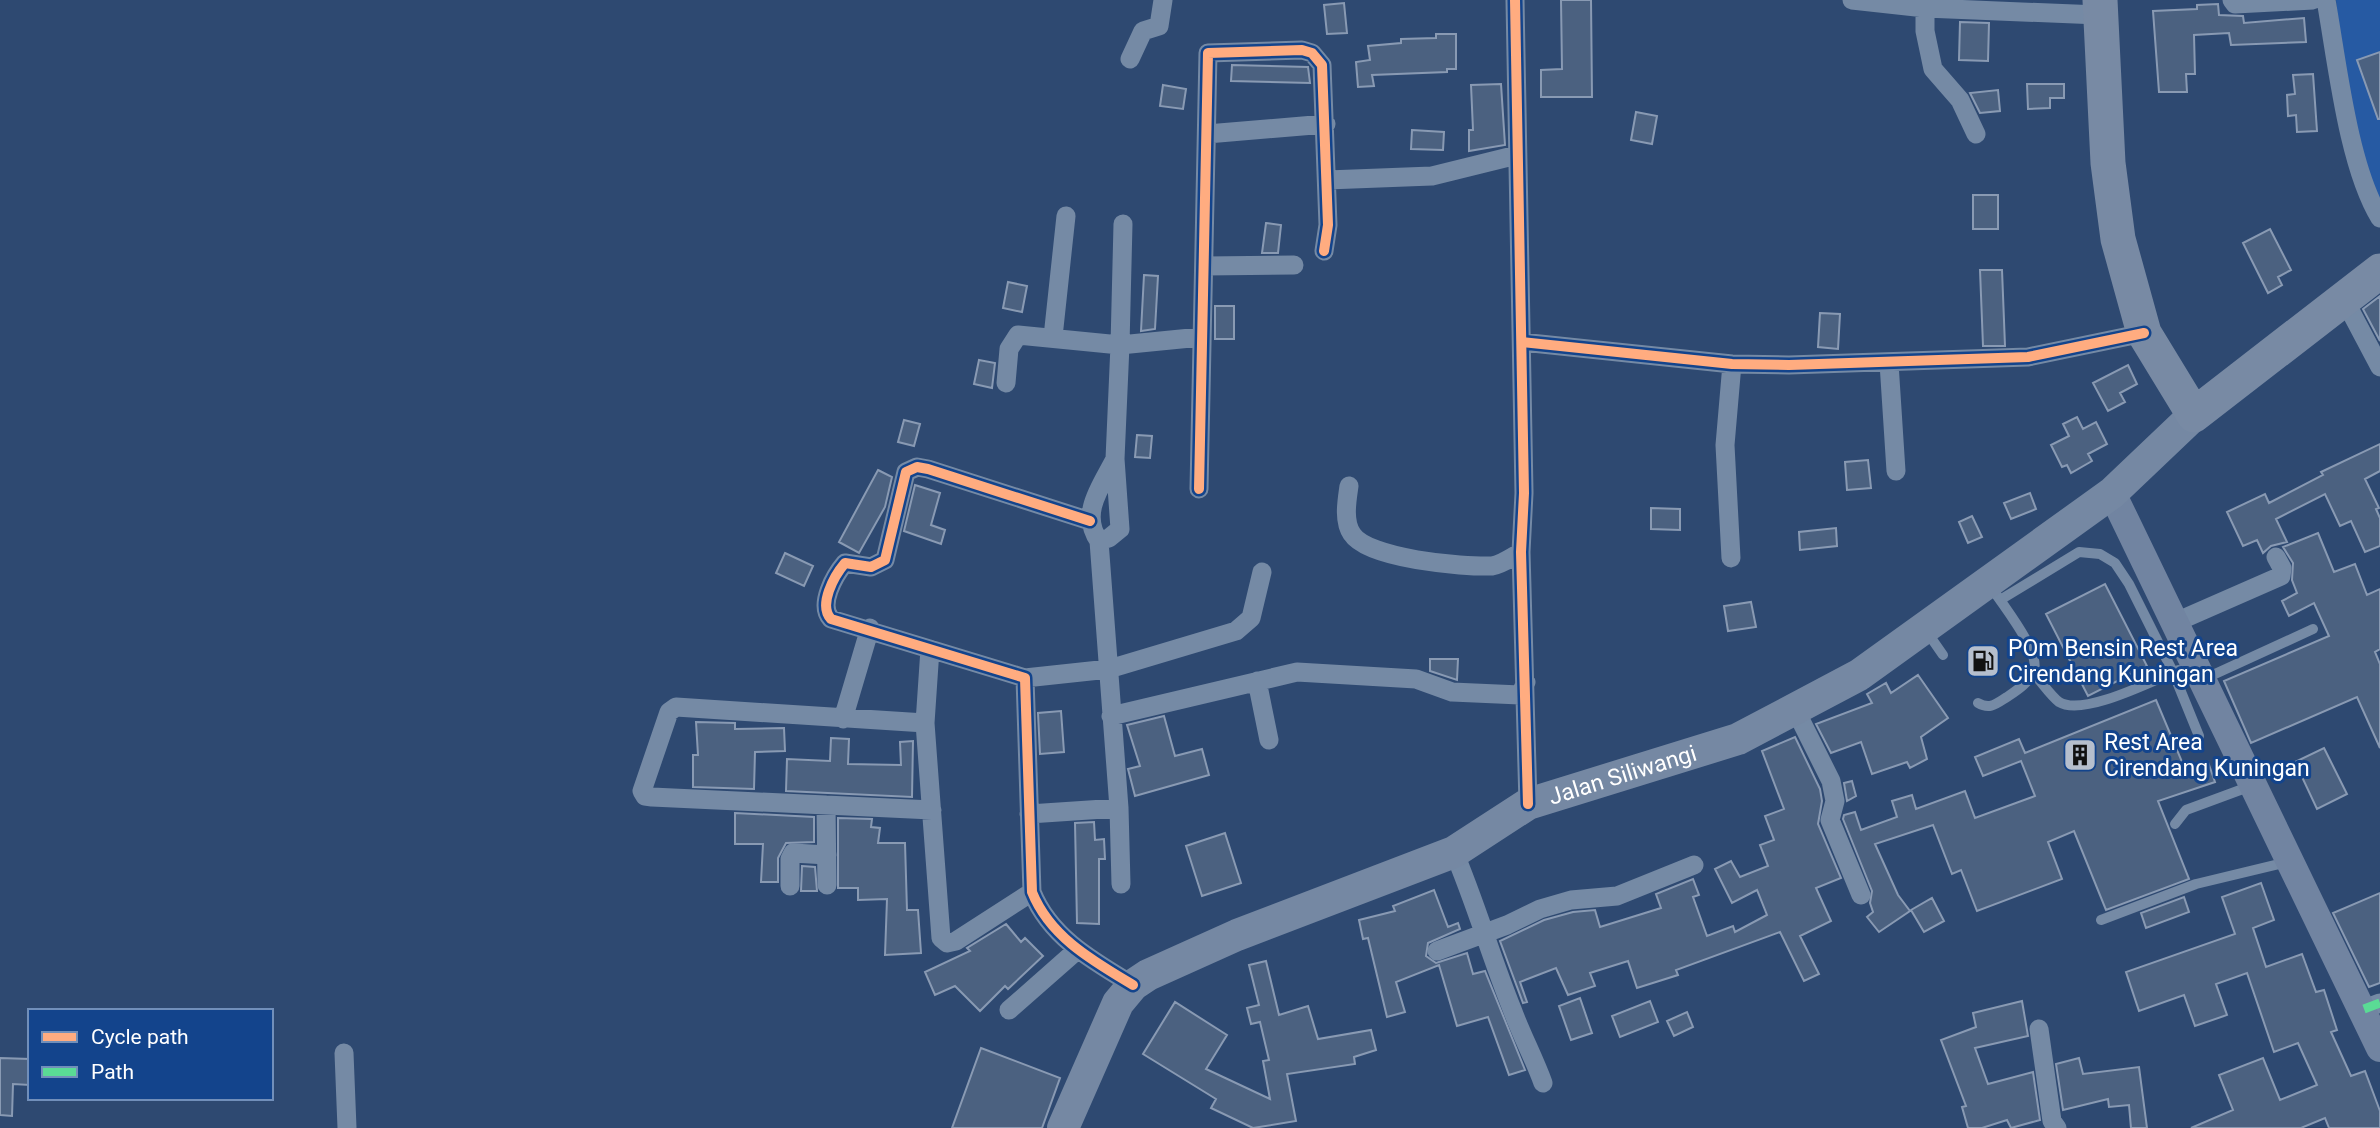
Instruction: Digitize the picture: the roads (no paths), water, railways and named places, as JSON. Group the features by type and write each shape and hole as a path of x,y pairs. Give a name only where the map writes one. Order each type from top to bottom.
{"highway":[{"path":"2100,8 2108,163 2118,239 2144,333 2194,415 2380,271"}],"main road":[{"name":"Jalan Siliwangi","path":"1063,1128 1118,1003 1133,985 1148,975 1237,935 1454,852 1528,804 1738,739 1859,675 1925,628 1994,591 2112,493 2194,415"},
{"path":"2112,493 2176,622 2191,671 2289,861 2372,1006 2380,1048"}],"street":[{"path":"1130,59 1143,31 1159,26 1163,0"},
{"path":"1515,0 1524,493 1521,552 1528,804"},
{"path":"1852,0 1924,8 2100,8"},
{"path":"2232,0 2235,4 2313,0"},
{"path":"2326,0 2348,121 2367,193 2380,218"},
{"path":"1924,8 1924,31 1933,69 1960,100 1976,134"},
{"path":"1199,489 1208,53 1302,50 1312,53 1322,65 1328,225 1324,251"},
{"path":"1208,134 1326,124"},
{"path":"1327,180 1432,176 1517,155"},
{"path":"1053,337 1066,216"},
{"path":"1099,541 1120,530 1115,459 1123,224"},
{"path":"1205,265 1294,265"},
{"path":"2344,299 2380,367"},
{"path":"1522,342 1732,364 1889,363 2028,357 2144,333"},
{"path":"1006,383 1012,341 1018,335 1120,345 1201,337"},
{"path":"1889,363 1896,471"},
{"path":"1731,558 1725,445 1732,364"},
{"path":"1115,459 1091,509 1090,521 1099,541 1119,807 1121,884"},
{"path":"1090,521 928,469 912,468 906,472 885,560 871,567 850,561 845,563 824,604 825,612 831,618 1025,678 1109,669 1245,626 1256,606 1262,572"},
{"path":"1349,486 1346,515 1350,532 1361,543 1373,549 1425,560 1495,566 1521,552"},
{"path":"2176,622 2281,576 2282,568 2276,557"},
{"path":"843,719 870,628"},
{"path":"930,649 925,723 941,938 947,943 956,941 1032,892"},
{"path":"1111,716 1297,672 1416,679 1452,692 1520,695 1526,682"},
{"path":"1025,678 1032,892 1037,905 1076,951 1133,985"},
{"path":"1257,681 1269,740"},
{"path":"925,723 676,707 669,712 642,791 645,796 652,797 932,810"},
{"path":"1795,709 1831,781 1835,801 1830,820 1861,895"},
{"path":"826,806 827,885"},
{"path":"1029,814 1119,807"},
{"path":"1454,852 1486,931 1513,1012 1529,1044 1543,1083"},
{"path":"790,886 790,859 793,853 827,855"},
{"path":"1437,951 1571,900 1617,896 1693,865"},
{"path":"1009,1010 1076,951"},
{"path":"2039,1029 2052,1121 2057,1128"},
{"path":"344,1053 347,1128"}],"lane":[{"path":"1978,703 1993,706 2026,682 2033,673 2034,654 1994,591 2080,552 2100,554 2115,563 2191,671 2199,736"},
{"path":"1925,628 1943,655"},
{"path":"2033,673 2060,702 2077,705 2117,696 2313,629"},
{"path":"2175,824 2186,810 2251,786"},
{"path":"2101,920 2196,884 2289,861"}],"place":[{"name":"POm Bensin Rest Area Cirendang Kuningan","path":"1983,661"},
{"name":"Rest Area Cirendang Kuningan","path":"2080,755"}]}
